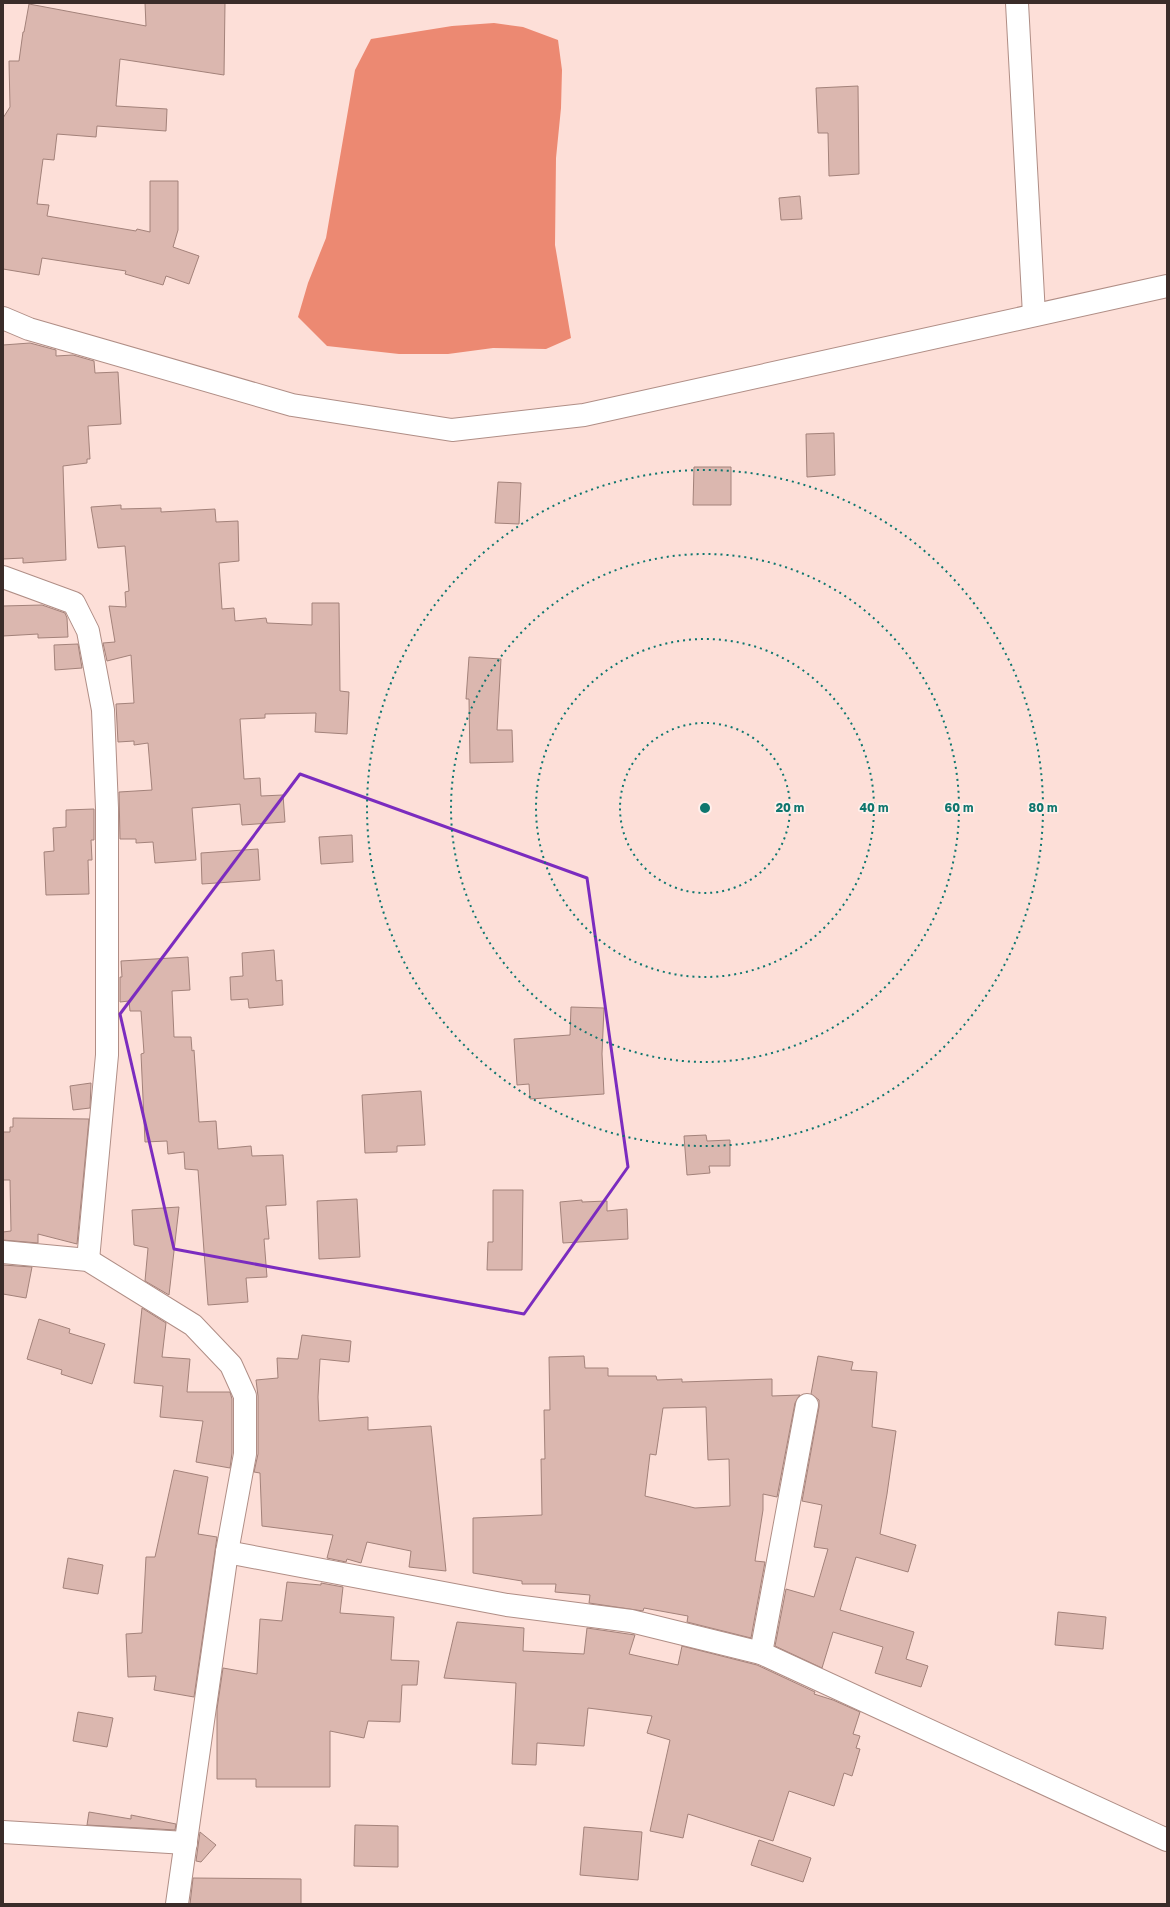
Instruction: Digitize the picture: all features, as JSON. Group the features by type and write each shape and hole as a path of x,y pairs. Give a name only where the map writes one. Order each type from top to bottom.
{"street":[{"path":"1017,3 1034,315"},
{"path":"3,318 29,329 292,405 452,430 584,415 1167,286"},
{"path":"3,577 74,603 88,631 103,710 107,808 107,1055 88,1260"},
{"path":"3,1252 88,1260 193,1325 232,1365 245,1396 244,1454 227,1552 177,1904"},
{"path":"761,1652 807,1405"},
{"path":"227,1552 506,1605 631,1621 761,1652 1167,1840"},
{"path":"3,1832 186,1843"}],"highlighted area":[{"path":"300,774 587,878 628,1167 524,1314 174,1249 120,1014"}],"shaded area":[{"path":"494,23 523,27 558,40 562,70 561,108 556,158 555,245 571,338 546,349 493,348 448,354 399,354 327,346 298,317 308,283 326,238 355,70 371,39 452,26"}],"building":[{"path":"145,3 225,3 224,75 120,59 116,106 167,109 166,131 97,126 96,137 57,134 54,160 43,159 37,204 49,205 47,216 150,232 150,181 178,181 178,230 173,247 199,256 189,284 166,276 163,285 125,274 126,271 42,258 39,275 3,269 3,118 10,107 9,61 19,61 29,4 146,26"},
{"path":"858,86 859,174 829,176 828,133 818,133 816,88"},
{"path":"800,196 802,219 781,220 779,198"},
{"path":"30,343 56,350 56,356 73,355 94,361 95,373 118,372 121,424 88,426 90,459 87,459 87,463 63,466 66,560 23,563 23,558 3,559 3,345"},
{"path":"834,433 835,475 807,477 806,434"},
{"path":"694,467 731,467 731,505 693,505"},
{"path":"498,482 521,483 519,524 495,523"},
{"path":"121,505 121,509 161,508 161,512 215,509 216,522 238,521 239,561 219,563 222,609 234,608 235,621 266,618 267,623 312,625 312,603 339,603 340,691 349,692 347,734 315,732 316,713 265,714 265,718 240,719 244,779 260,778 261,796 283,795 285,822 242,825 240,804 192,808 196,860 155,863 153,842 136,843 136,839 120,839 119,792 152,790 148,743 134,745 134,741 118,742 116,704 134,703 131,655 107,661 103,643 115,642 109,606 126,607 125,592 129,591 125,546 98,548 91,507"},
{"path":"42,605 65,613 67,618 68,637 38,638 38,634 3,636 3,606"},
{"path":"78,644 82,668 55,670 54,645"},
{"path":"469,657 501,659 497,730 512,730 513,762 470,763 469,699 466,699"},
{"path":"94,809 94,840 91,840 92,860 88,860 89,894 46,895 44,852 54,851 53,828 66,827 66,810"},
{"path":"352,835 353,862 321,864 319,837"},
{"path":"258,849 260,880 202,884 201,853"},
{"path":"274,950 276,981 282,980 283,1005 249,1008 248,999 231,1000 230,977 243,976 242,953"},
{"path":"188,957 190,990 172,991 174,1037 191,1037 192,1051 194,1050 199,1122 216,1121 218,1149 251,1146 252,1156 283,1155 286,1205 266,1206 269,1239 264,1239 267,1277 246,1278 248,1302 208,1305 198,1170 185,1169 184,1152 168,1154 167,1141 145,1142 141,1054 144,1053 141,1011 130,1011 129,1001 120,1002 120,977 122,977 121,961"},
{"path":"571,1007 604,1008 602,1054 604,1094 530,1099 529,1084 517,1085 514,1039 570,1035"},
{"path":"91,1083 90,1108 73,1110 70,1086"},
{"path":"421,1091 425,1145 397,1146 397,1152 365,1153 362,1095"},
{"path":"13,1118 89,1119 77,1244 38,1234 38,1243 3,1240 3,1232 11,1231 10,1180 3,1180 3,1132 10,1132 10,1127 13,1127"},
{"path":"706,1135 707,1141 730,1140 730,1166 709,1166 710,1173 687,1175 684,1136"},
{"path":"493,1190 523,1190 522,1270 487,1270 488,1242 493,1242"},
{"path":"357,1199 360,1257 319,1259 317,1201"},
{"path":"582,1200 582,1202 607,1201 607,1211 627,1209 628,1239 563,1243 560,1202"},
{"path":"179,1207 169,1295 145,1281 148,1248 134,1245 132,1210"},
{"path":"3,1265 32,1267 26,1298 3,1294"},
{"path":"142,1308 166,1323 162,1357 190,1359 187,1392 230,1392 232,1399 232,1453 230,1468 196,1462 203,1421 160,1417 163,1386 134,1383"},
{"path":"39,1319 70,1329 69,1333 105,1344 92,1384 61,1374 62,1370 27,1359"},
{"path":"302,1335 351,1341 349,1362 320,1359 318,1397 319,1421 368,1417 368,1430 431,1426 446,1571 409,1567 411,1551 367,1542 361,1563 347,1559 346,1562 327,1558 333,1535 262,1526 260,1473 254,1472 258,1454 258,1396 256,1380 278,1378 277,1358 298,1359"},
{"path":"584,1356 585,1368 608,1368 608,1376 656,1376 657,1380 682,1379 682,1382 772,1379 772,1396 800,1395 795,1403 777,1497 763,1494 763,1510 755,1561 765,1562 751,1638 687,1622 688,1616 644,1608 643,1611 589,1603 590,1595 555,1592 556,1584 522,1584 522,1581 473,1573 473,1518 542,1515 541,1459 545,1459 544,1410 550,1410 549,1357","holes":["706,1407 708,1460 729,1459 730,1506 695,1508 645,1496 650,1454 656,1455 663,1408"]},
{"path":"818,1356 853,1362 851,1370 877,1372 872,1427 896,1431 880,1534 916,1545 908,1572 856,1557 840,1610 914,1632 906,1659 928,1666 921,1687 875,1673 883,1647 833,1632 822,1668 775,1646 786,1589 814,1597 828,1549 814,1547 822,1505 802,1501 819,1407 819,1400 811,1394"},
{"path":"174,1470 208,1477 198,1534 217,1537 194,1697 154,1690 156,1676 128,1677 126,1634 142,1633 146,1557 155,1557"},
{"path":"68,1558 103,1565 98,1594 63,1588"},
{"path":"287,1582 321,1585 321,1583 343,1587 340,1613 394,1617 391,1660 419,1661 417,1685 402,1685 400,1722 368,1721 364,1738 330,1731 330,1787 256,1787 256,1779 217,1779 217,1709 223,1668 257,1674 260,1619 282,1621"},
{"path":"1058,1612 1106,1617 1103,1649 1055,1645"},
{"path":"457,1622 524,1628 523,1651 584,1654 587,1628 635,1635 629,1654 678,1665 682,1646 757,1665 815,1692 814,1694 833,1700 860,1712 853,1734 860,1736 856,1748 860,1749 852,1776 844,1773 834,1806 789,1791 773,1841 688,1814 683,1838 650,1831 670,1740 647,1733 652,1716 588,1708 584,1746 537,1743 536,1765 512,1764 516,1683 444,1678"},
{"path":"78,1712 113,1718 107,1747 73,1741"},
{"path":"89,1812 131,1819 131,1815 176,1824 175,1830 87,1825"},
{"path":"355,1825 398,1826 398,1867 354,1866"},
{"path":"584,1827 642,1832 638,1880 580,1875"},
{"path":"200,1832 216,1845 201,1862 196,1861"},
{"path":"759,1840 811,1858 803,1882 751,1865"},
{"path":"193,1878 301,1879 301,1904 190,1904"}]}
